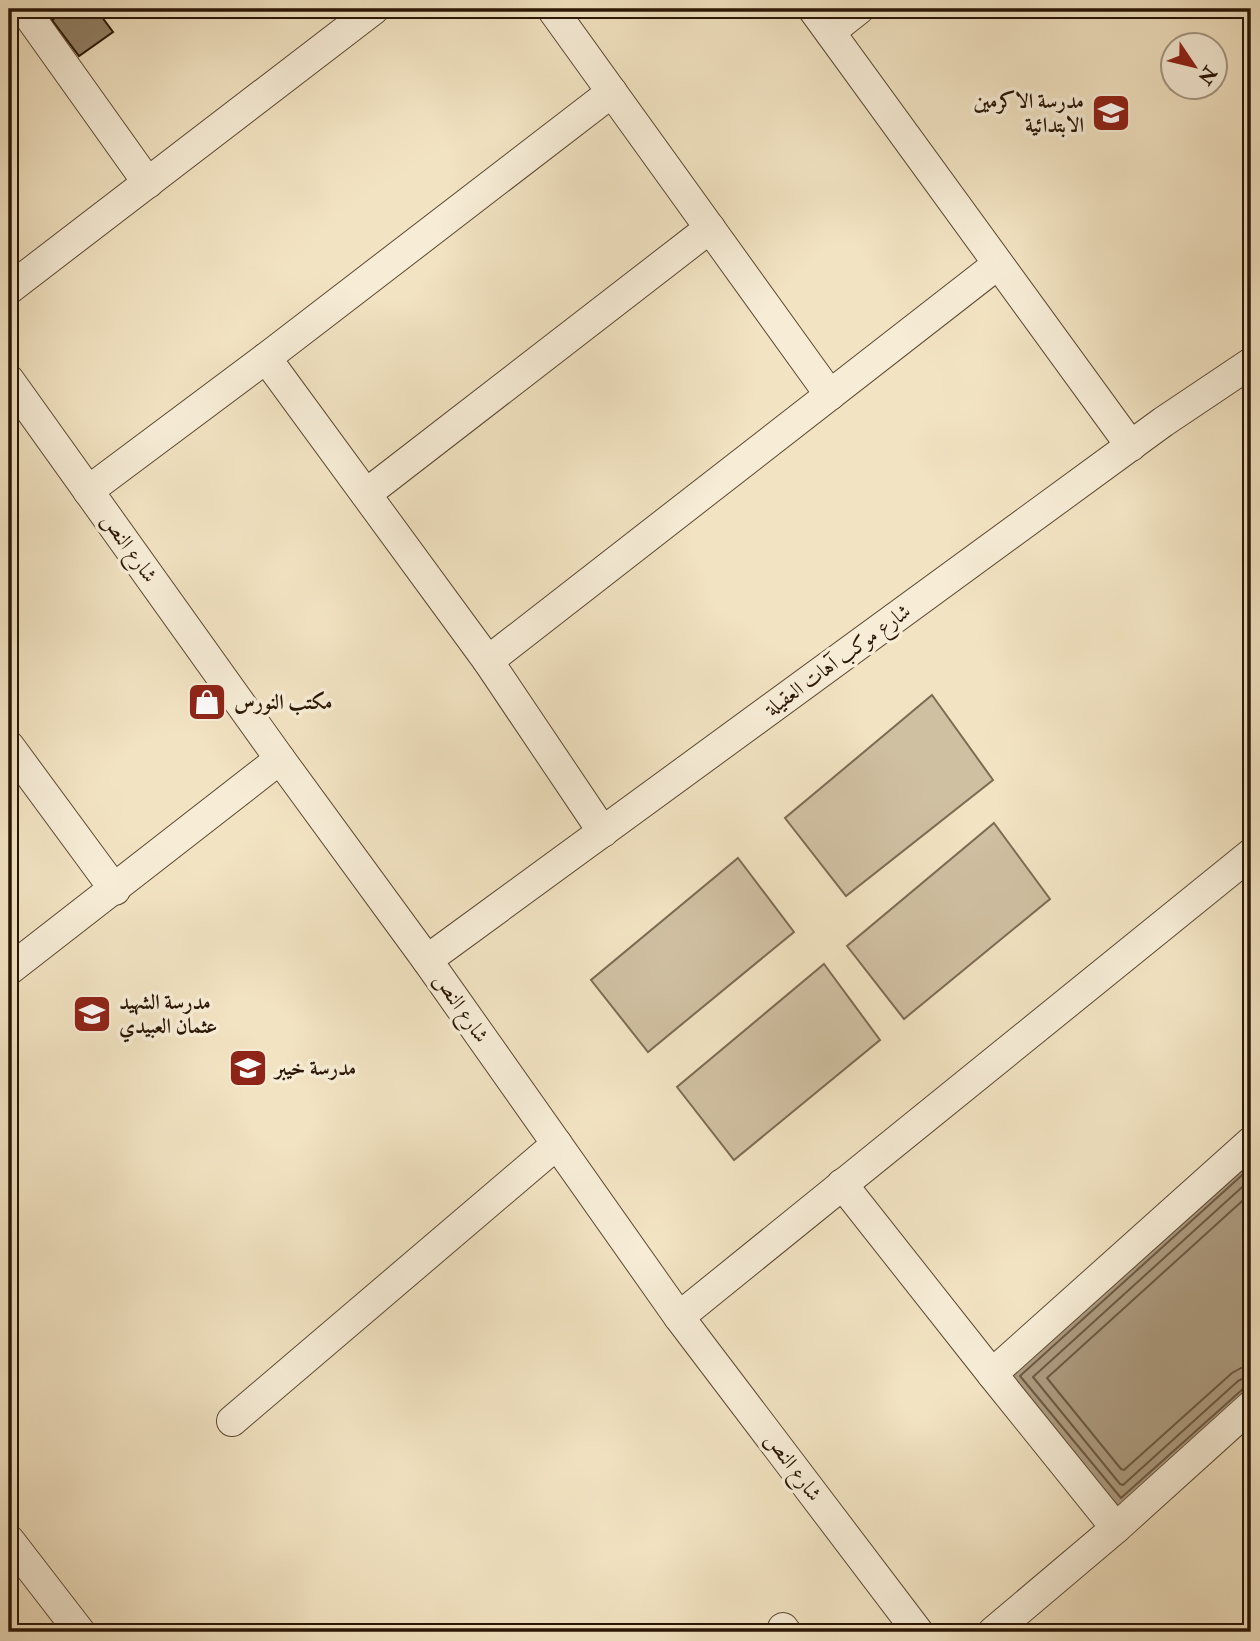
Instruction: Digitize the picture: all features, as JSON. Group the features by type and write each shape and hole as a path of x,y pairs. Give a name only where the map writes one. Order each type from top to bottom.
{"street":[{"path":"24,9 148,183"},
{"path":"9,289 374,9"},
{"path":"552,9 830,395"},
{"path":"859,9 821,20 1131,446"},
{"path":"88,491 266,358 611,92"},
{"path":"366,494 710,229"},
{"path":"488,661 998,264"},
{"path":"266,358 488,661 603,832"},
{"name":"شارع موكب آهات العقيلة","path":"427,960 1131,446 1251,363"},
{"name":"شارع النص","path":"9,380 427,960 679,1317 918,1632"},
{"path":"9,746 114,890"},
{"path":"9,970 281,759"},
{"path":"679,1317 1251,854"},
{"path":"992,1374 1251,1142"},
{"path":"232,1422 557,1144"},
{"path":"842,1184 1116,1528"},
{"path":"993,1632 1116,1528 1251,1406"},
{"path":"9,1540 79,1632"}],"shaded area":[{"path":"932,695 993,780 846,896 785,818"},
{"path":"994,823 1050,899 904,1019 847,946"},
{"path":"738,858 794,932 648,1052 591,980"},
{"path":"824,964 880,1040 734,1160 677,1087"}],"water":[{"path":"1251,1158 1251,1391 1120,1509 1009,1375"}],"building":[{"path":"68,9 96,9 113,32 79,56 52,20"}],"place":[{"name":"مدرسة الاكرمين الابتدائية","path":"1111,113"},
{"name":"مكتب النورس","path":"207,702"},
{"name":"مدرسة الشهيد عثمان العبيدي","path":"92,1014"},
{"name":"مدرسة خيبر","path":"248,1068"}]}
